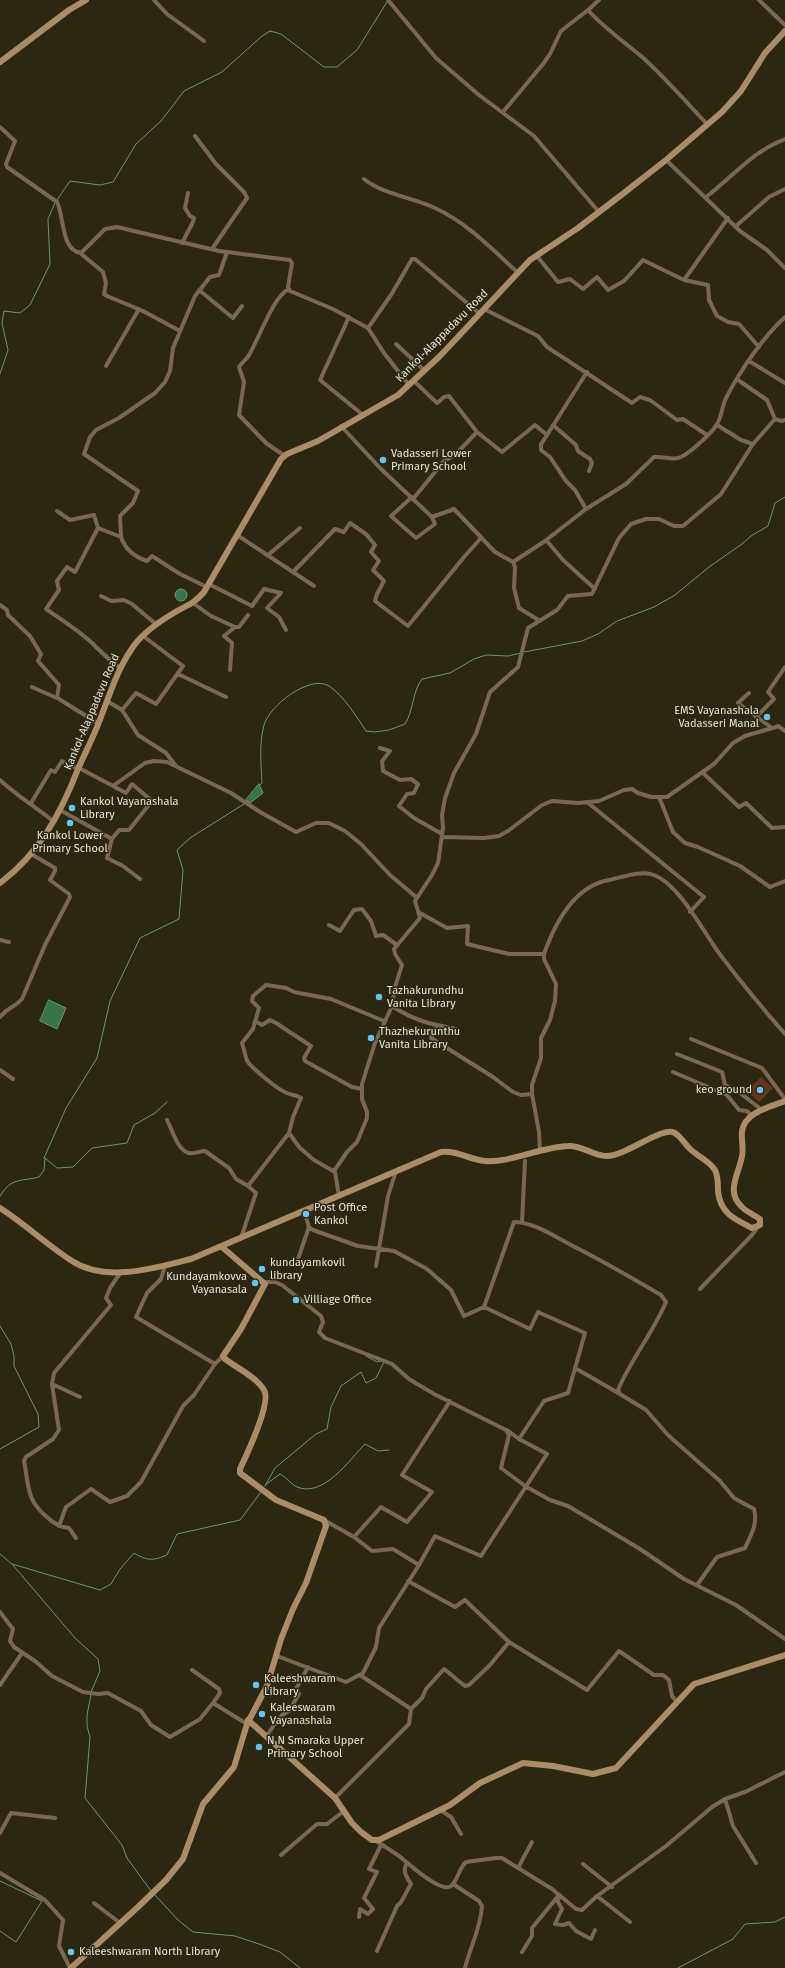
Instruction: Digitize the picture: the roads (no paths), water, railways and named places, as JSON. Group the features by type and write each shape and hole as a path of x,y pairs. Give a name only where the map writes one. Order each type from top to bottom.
{"main road":[{"path":"0,62 69,10 86,0"},
{"name":"Kankol-Alappadavu Road","path":"0,883 15,872 31,854 54,822 99,724 120,668 132,648 143,636 173,613 193,603 208,586 236,534 272,473 285,456 318,441 398,395 425,371 517,272 536,255 599,212 666,160 722,112 741,92 765,53 785,31"},
{"path":"0,1208 73,1262 95,1270 120,1272 166,1266 191,1259 441,1152 448,1151 476,1160 494,1161 540,1150 576,1146 606,1156 624,1153 661,1133 671,1131 716,1171 719,1202 730,1216 752,1228 757,1228 760,1225 760,1219 738,1204 735,1199 733,1186 742,1156 742,1130 744,1124 752,1116 785,1100"},
{"path":"70,1968 166,1880 183,1859 203,1804 234,1767 248,1722 267,1686 293,1610 306,1582 326,1526 324,1520 276,1500 240,1473 240,1469 261,1420 266,1396 262,1387 223,1356 241,1329 265,1284 242,1266 222,1247"},
{"path":"248,1722 266,1736 335,1798 361,1832 376,1840 450,1805 480,1783 523,1763 553,1766 593,1774 616,1768 694,1684 785,1655"}],"street":[{"path":"154,0 167,14 204,41"},
{"path":"388,0 436,58 534,136 599,212"},
{"path":"503,112 543,64 550,54 561,31 599,0"},
{"path":"759,0 785,25"},
{"path":"588,10 600,24 612,31 662,76 707,124"},
{"path":"0,127 15,141 6,164 8,169 56,201 62,225 70,245 74,251 79,252 103,272 106,283 104,294 139,309 180,331"},
{"path":"195,136 216,164 244,192 247,198 212,249"},
{"path":"706,197 754,155 770,145 785,139"},
{"path":"666,160 736,226 767,250 785,268"},
{"path":"364,179 378,188 436,208 468,229 517,272"},
{"path":"736,226 769,197 785,189"},
{"path":"182,242 194,218 190,216 185,208 188,192"},
{"path":"684,280 728,218"},
{"path":"79,252 85,249 105,229 117,228 227,252 290,260 292,263 289,289"},
{"path":"227,252 220,275 210,277 195,296 170,358 170,371 165,382 155,393 119,418 96,430 85,447 84,454 138,491 133,503 120,516 121,537 124,546 141,559 147,561 152,556 180,574 252,606 264,589 281,593 267,608 279,617 286,630"},
{"path":"536,255 558,282 570,279 583,289 597,277 608,290 624,281 643,260 684,280 708,285 709,300 717,316 728,322 739,324 759,347"},
{"path":"368,328 391,295 412,259 415,259 482,311 538,336 547,347 587,372 632,404 640,397 650,400 677,420 683,419 707,435"},
{"path":"285,456 266,443 240,415 244,382 239,367 249,356 265,322 282,292 289,289 368,328 384,353 411,383 437,403 444,397 449,396 477,432 502,452 535,425 547,436"},
{"path":"199,290 233,318 242,306"},
{"path":"106,366 139,309"},
{"path":"348,317 320,380 363,415"},
{"path":"513,562 546,540 586,509 626,484 654,457 672,459 681,457 707,435 717,425 726,398 749,361 772,329 785,317"},
{"path":"396,344 425,371"},
{"path":"749,361 785,383"},
{"path":"586,509 575,490 566,481 550,458 541,450 541,444 587,372"},
{"path":"738,380 767,400 775,420"},
{"path":"775,420 784,422"},
{"path":"339,1196 334,1171 347,1152 357,1142 367,1118 367,1112 362,1099 362,1089 375,1043 384,1020 392,1006 395,987 402,965 395,954 394,949 416,925 420,918 420,913 415,901 438,863 445,798 454,773 476,734 490,692 518,667 528,628 557,610 568,596 592,594 619,538 631,524 646,519 659,519 674,526 683,526 721,494 753,444 775,420"},
{"path":"553,425 576,445 578,451 590,459 592,463 589,471"},
{"path":"717,425 741,440 753,444"},
{"path":"342,426 381,469 412,498 432,517 435,524 416,538 391,516 412,498 444,461 454,455 477,432"},
{"path":"432,517 454,509 495,552 513,562 515,567 514,588 519,608 540,621"},
{"path":"57,511 70,520 94,515 98,528 75,572 67,567 57,582 59,590 46,609 73,628 92,644 101,654 120,668"},
{"path":"294,571 335,529 344,532 350,523 366,534 375,545 370,552 379,561 373,570 384,581 375,600 408,626 481,538"},
{"path":"98,528 121,537"},
{"path":"268,555 300,528"},
{"path":"236,534 294,571 314,586"},
{"path":"546,540 567,564 595,589"},
{"path":"101,596 111,601 124,600 132,604 157,625"},
{"path":"193,603 211,616 235,627"},
{"path":"0,605 7,610 8,615 30,636 41,654 38,661 59,685 57,698"},
{"path":"230,670 232,642 224,636 235,627 239,627 248,615"},
{"path":"122,710 136,693 156,704 183,666 143,636"},
{"path":"756,717 774,699 768,692 785,667"},
{"path":"178,674 226,697"},
{"path":"32,687 57,698 99,724"},
{"path":"749,693 738,703 772,728"},
{"path":"107,701 122,710 138,735 166,753 178,767"},
{"path":"380,748 390,751 382,761 383,772 400,780 411,779 418,784 414,793 407,794 399,806 414,818 442,836 484,838 499,836 508,831 542,805 552,801 587,802 604,800 624,790 632,789 651,798 667,797 714,764 733,743 745,736 778,726 785,731"},
{"path":"31,803 51,770 55,772 62,761 79,768 126,793 132,784 152,801 130,830 119,830 112,839 107,858 123,866 140,879"},
{"path":"113,786 141,766 154,761 167,762 231,793 260,812 296,832 316,823 329,823 345,831 361,844 390,875 416,898"},
{"path":"702,772 740,807 746,803 772,828 785,827"},
{"path":"0,780 21,799 31,803 54,822"},
{"path":"659,797 673,832 685,843 698,847 740,866 770,887 785,881"},
{"path":"587,802 704,898 690,912"},
{"path":"60,810 112,839"},
{"path":"0,1017 7,1009 16,1006 22,999 45,945 70,897 69,894 50,882 56,871 55,868 31,854"},
{"path":"540,1150 539,1132 532,1094 534,1077 540,1058 541,1038 550,1020 555,1001 556,984 544,959 544,954 567,910 578,896 587,889 605,880 647,873 656,876 674,889 724,960 785,1034"},
{"path":"329,925 340,931 354,910 362,909 371,921 376,936 383,935 397,945"},
{"path":"420,913 447,928 468,926 467,944 509,954 544,954"},
{"path":"0,940 9,942"},
{"path":"248,1186 289,1133 293,1117 301,1098 273,1086 264,1076 250,1066 247,1061 242,1043 250,1035 259,1008 252,1001 253,996 266,985 286,988 294,992 332,999 384,1020"},
{"path":"392,1006 407,1016 422,1022 456,1029 449,1034 435,1029 431,1038 493,1077 513,1092 521,1096 532,1094"},
{"path":"255,1021 262,1025 270,1020 276,1023 311,1046 304,1058 305,1061 352,1087 362,1089"},
{"path":"691,1039 762,1068 785,1100"},
{"path":"677,1054 722,1072 725,1085 740,1093 762,1110"},
{"path":"247,1055 247,1061"},
{"path":"0,1070 13,1079"},
{"path":"673,1072 727,1095 739,1110 747,1111 752,1116"},
{"path":"167,1120 180,1147 185,1151 193,1153 205,1151 229,1168 236,1179 256,1192 241,1238"},
{"path":"289,1133 300,1148 314,1160 334,1171"},
{"path":"522,1222 525,1161"},
{"path":"376,1266 388,1196 396,1170"},
{"path":"297,1262 309,1227 304,1211"},
{"path":"309,1227 313,1230 344,1241 378,1250 394,1251 427,1270 451,1290 464,1316 484,1307 514,1222 522,1222 560,1239 614,1267 664,1298 666,1302 662,1313 641,1345 622,1381 618,1390 620,1394"},
{"path":"700,1289 757,1228"},
{"path":"166,1266 161,1278 147,1293 136,1317 215,1364"},
{"path":"76,1538 69,1528 59,1526 36,1508 29,1493 24,1461 26,1457 53,1439 60,1430 52,1384 54,1373 111,1305 106,1298 110,1288 120,1272"},
{"path":"264,1282 275,1282 282,1285 321,1316 323,1322 319,1332 325,1338 392,1364 409,1379 506,1430 547,1454 481,1556 435,1536 419,1565 379,1628 376,1647 363,1673 346,1682 277,1656"},
{"path":"484,1307 530,1329 538,1312 585,1333 568,1393 544,1402 519,1439"},
{"path":"59,1526 66,1507 91,1489 110,1502 127,1496 141,1482 183,1406 194,1395 215,1364 223,1356"},
{"path":"575,1368 646,1410 669,1436 720,1481 734,1498 754,1510 754,1527 745,1548 717,1557 697,1585"},
{"path":"52,1384 80,1397"},
{"path":"354,1537 381,1507 407,1522 432,1492 402,1475 450,1401"},
{"path":"506,1430 509,1435 501,1468 525,1486 550,1500 568,1506 640,1549 684,1579 736,1605 785,1639"},
{"path":"324,1520 354,1537 372,1550 394,1550 419,1565"},
{"path":"408,1581 455,1607 465,1600 509,1642 587,1690 619,1650 654,1675 663,1675 670,1680 672,1696 677,1702"},
{"path":"0,1612 13,1629 10,1641 14,1647 52,1676 83,1692 98,1694 108,1693 141,1711 151,1725 170,1737 200,1719 220,1693 219,1689 192,1670"},
{"path":"335,1798 408,1724 411,1709 422,1698 426,1689 444,1669 466,1686 469,1685 490,1665 509,1642"},
{"path":"0,1685 22,1653"},
{"path":"266,1736 282,1715 289,1711 299,1694 296,1690 308,1667"},
{"path":"360,1674 411,1709"},
{"path":"213,1703 248,1722"},
{"path":"376,1840 441,1886 448,1887 453,1884 464,1864 467,1862 500,1858 518,1868 579,1910 582,1910 597,1896 612,1887 666,1846 712,1807 725,1799 745,1792 785,1772"},
{"path":"725,1799 733,1826 756,1863"},
{"path":"440,1810 451,1817 461,1834"},
{"path":"281,1855 317,1824 327,1824 344,1811"},
{"path":"0,1833 11,1813 55,1818"},
{"path":"518,1868 532,1842"},
{"path":"359,1917 360,1909 368,1914 373,1909 364,1898 377,1872 369,1869 381,1845"},
{"path":"377,1951 397,1906 402,1902 411,1884 404,1873 404,1867 408,1863"},
{"path":"583,1864 612,1887"},
{"path":"0,1873 45,1900 63,1920 59,1946 70,1968"},
{"path":"453,1884 479,1901 482,1906 476,1937 469,1950 465,1968"},
{"path":"559,1895 558,1902 562,1909 554,1924 563,1925 569,1923 576,1931 591,1939 595,1930"},
{"path":"522,1952 532,1936 532,1928 559,1895"},
{"path":"597,1896 630,1922"},
{"path":"94,1903 120,1923"}],"waterway":[{"path":"57,200 70,181 100,185 113,182 136,144 161,121 184,91 222,72 262,36 270,31 281,34 324,67 337,67 357,50 387,2"},
{"path":"0,374 8,350 2,323 4,311 20,313 30,305 50,264 48,219 55,203"},
{"path":"524,652 582,641 598,634 617,621 654,607 675,595 709,567 751,536 768,526 775,503 785,497"},
{"path":"260,785 262,783 262,732 267,717 282,701 301,688 312,684 321,683 329,686 354,713 366,731 375,732 389,730 405,724 410,713 416,690 422,679 450,673 474,659 486,655 508,656 521,653"},
{"path":"44,1158 66,1108 97,1058 110,1001 140,938 179,919 183,870 177,850 190,838 244,804"},
{"path":"45,1158 57,1168 73,1167 92,1148 127,1143 134,1125 155,1113 167,1102"},
{"path":"0,1196 8,1186 16,1181 39,1177 44,1170 45,1158"},
{"path":"0,1326 11,1344 14,1356 14,1366 38,1414 39,1427 0,1449"},
{"path":"366,1356 377,1362 381,1361"},
{"path":"265,1486 275,1468 316,1434 327,1429 331,1407 341,1386 361,1372 366,1383 376,1378 384,1362"},
{"path":"265,1485 280,1474 297,1487 307,1489 317,1487 336,1475 365,1444 378,1451 389,1450"},
{"path":"0,1554 12,1564 100,1590 111,1584 120,1569 134,1553 146,1559 158,1558 167,1555 177,1534 240,1520 261,1492"},
{"path":"12,1564 75,1638 98,1659 100,1671 91,1692"},
{"path":"91,1695 87,1715 87,1726 90,1737 85,1798 122,1845 127,1858 151,1891"},
{"path":"0,1881 42,1901 16,1942 0,1931"},
{"path":"155,1895 178,1920 193,1932 235,1936 259,1944 280,1952 300,1968"},
{"path":"678,1968 733,1939 745,1924 775,1922 785,1917"}],"place":[{"name":"Vadasseri Lower Primary School","path":"383,460"},
{"name":"EMS Vayanashala Vadasseri Manal","path":"767,717"},
{"name":"Kankol Vayanashala Library","path":"72,808"},
{"name":"Kankol Lower Primary School","path":"70,823"},
{"name":"Tazhakurundhu Vanita Library","path":"379,997"},
{"name":"Thazhekurunthu Vanita Library","path":"371,1038"},
{"name":"keo ground","path":"760,1090"},
{"name":"Post Office Kankol","path":"306,1214"},
{"name":"kundayamkovil library","path":"262,1269"},
{"name":"Kundayamkovva Vayanasala","path":"255,1283"},
{"name":"Villiage Office","path":"296,1300"},
{"name":"Kaleeshwaram Library","path":"256,1685"},
{"name":"Kaleeswaram Vayanashala","path":"262,1714"},
{"name":"N N Smaraka Upper Primary School","path":"259,1747"},
{"name":"Kaleeshwaram North Library","path":"71,1952"}]}
